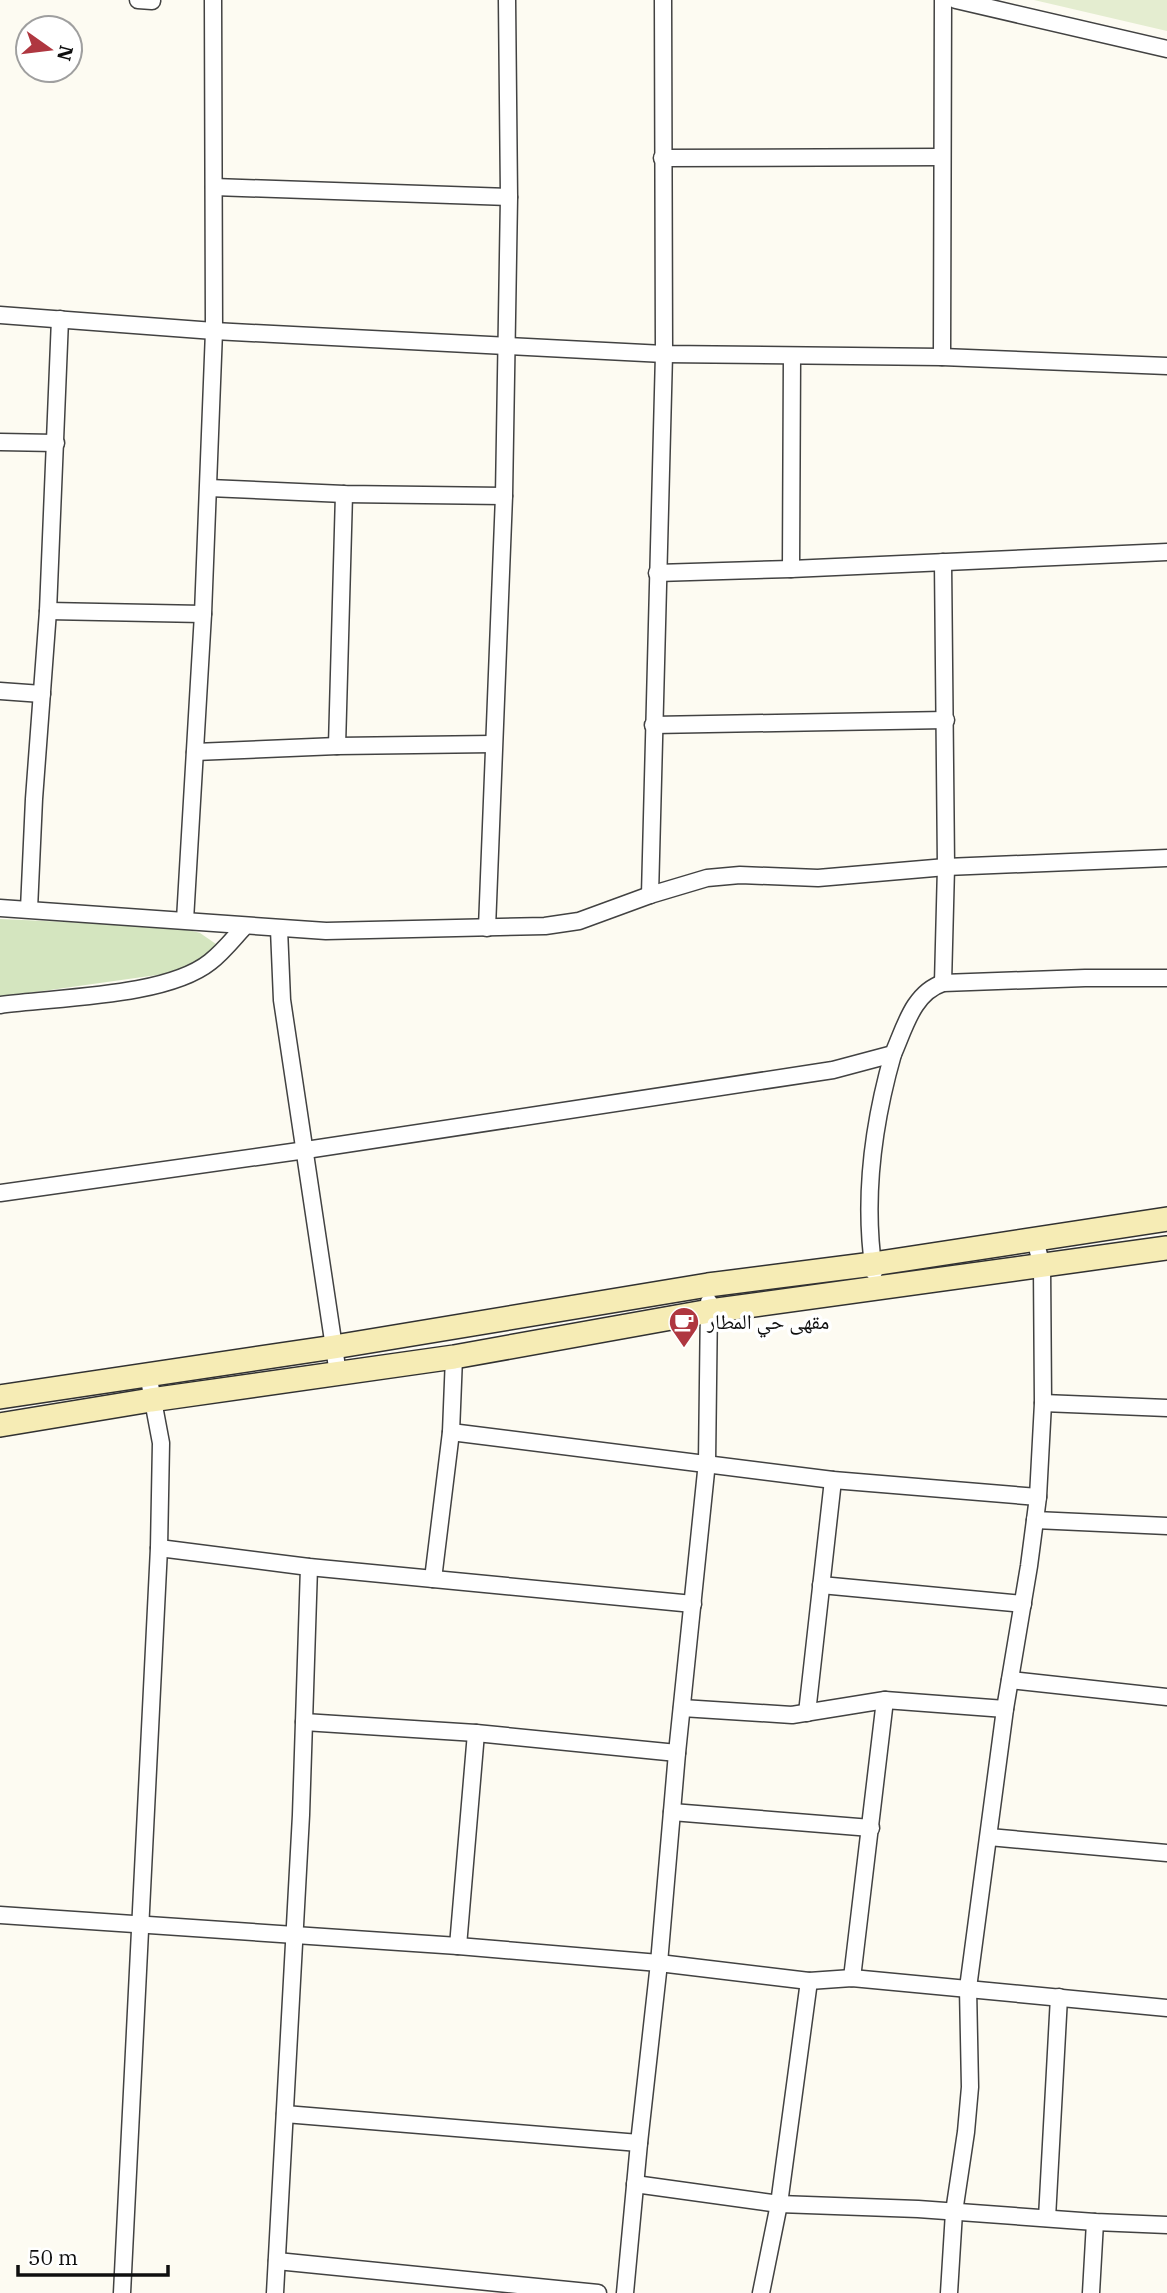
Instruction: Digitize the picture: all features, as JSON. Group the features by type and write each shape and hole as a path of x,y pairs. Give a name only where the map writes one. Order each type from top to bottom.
{"street":[{"path":"138,0 152,1"},
{"path":"185,920 204,614 214,331 213,0"},
{"path":"487,928 504,496 509,197 507,0"},
{"path":"650,895 664,354 663,0"},
{"path":"942,357 943,0"},
{"path":"956,0 1167,49"},
{"path":"662,158 942,157"},
{"path":"214,187 509,197"},
{"path":"0,315 214,331 664,354 942,357 1167,366"},
{"path":"29,909 48,611 60,319"},
{"path":"792,356 792,569"},
{"path":"0,442 56,443"},
{"path":"209,488 344,494 504,496"},
{"path":"337,746 344,494"},
{"path":"657,573 1167,552"},
{"path":"943,562 946,720 943,983"},
{"path":"48,611 204,614"},
{"path":"0,691 42,694"},
{"path":"653,725 946,720"},
{"path":"195,752 337,746 493,744"},
{"path":"0,908 279,929 380,931 545,926 579,921 707,878 818,878 946,867 1167,858"},
{"path":"0,1005 144,988 177,980 211,962 244,927"},
{"path":"279,929 282,1000 338,1374"},
{"path":"874,1275 868,1214 876,1119 893,1054 914,1005 930,987 943,983 1167,978"},
{"path":"0,1193 306,1150 832,1070 893,1054"},
{"path":"0,1425 151,1400 454,1357 710,1311 1035,1240 1167,1219"},
{"path":"948,2293 954,2212 970,2087 968,1988 1005,1709 1038,1497 1042,1403 1042,1266 1035,1240"},
{"path":"0,1397 334,1347 708,1285 1042,1266 1167,1248"},
{"path":"625,2293 707,1462 710,1311 708,1285"},
{"path":"433,1579 450,1432 454,1357"},
{"path":"122,2293 159,1548 161,1443 148,1374"},
{"path":"1042,1403 1167,1408"},
{"path":"450,1432 707,1462 834,1480 1038,1497"},
{"path":"807,1713 834,1480"},
{"path":"1035,1520 1167,1526"},
{"path":"159,1548 309,1567 693,1604"},
{"path":"275,2293 304,1722 309,1567"},
{"path":"821,1584 1023,1604"},
{"path":"1010,1680 1167,1697"},
{"path":"682,1708 775,1714 807,1713 885,1700 1005,1709"},
{"path":"852,1978 885,1700"},
{"path":"304,1722 476,1733 677,1753"},
{"path":"458,1946 476,1733"},
{"path":"672,1812 871,1828"},
{"path":"989,1837 1167,1853"},
{"path":"0,1916 458,1946 659,1963 809,1982 852,1978 1167,2008"},
{"path":"761,2293 779,2203 809,1982"},
{"path":"1047,2218 1059,1997"},
{"path":"285,2114 639,2143"},
{"path":"635,2184 779,2203 1167,2225"},
{"path":"1091,2293 1095,2222"},
{"path":"276,2261 598,2293"}],"green space":[{"path":"1034,0 1167,0 1167,31"},
{"path":"0,919 177,927 200,933 216,944 199,963 164,974 0,997"}],"place":[{"name":"مقهى حي المطار","path":"684,1349"}]}
